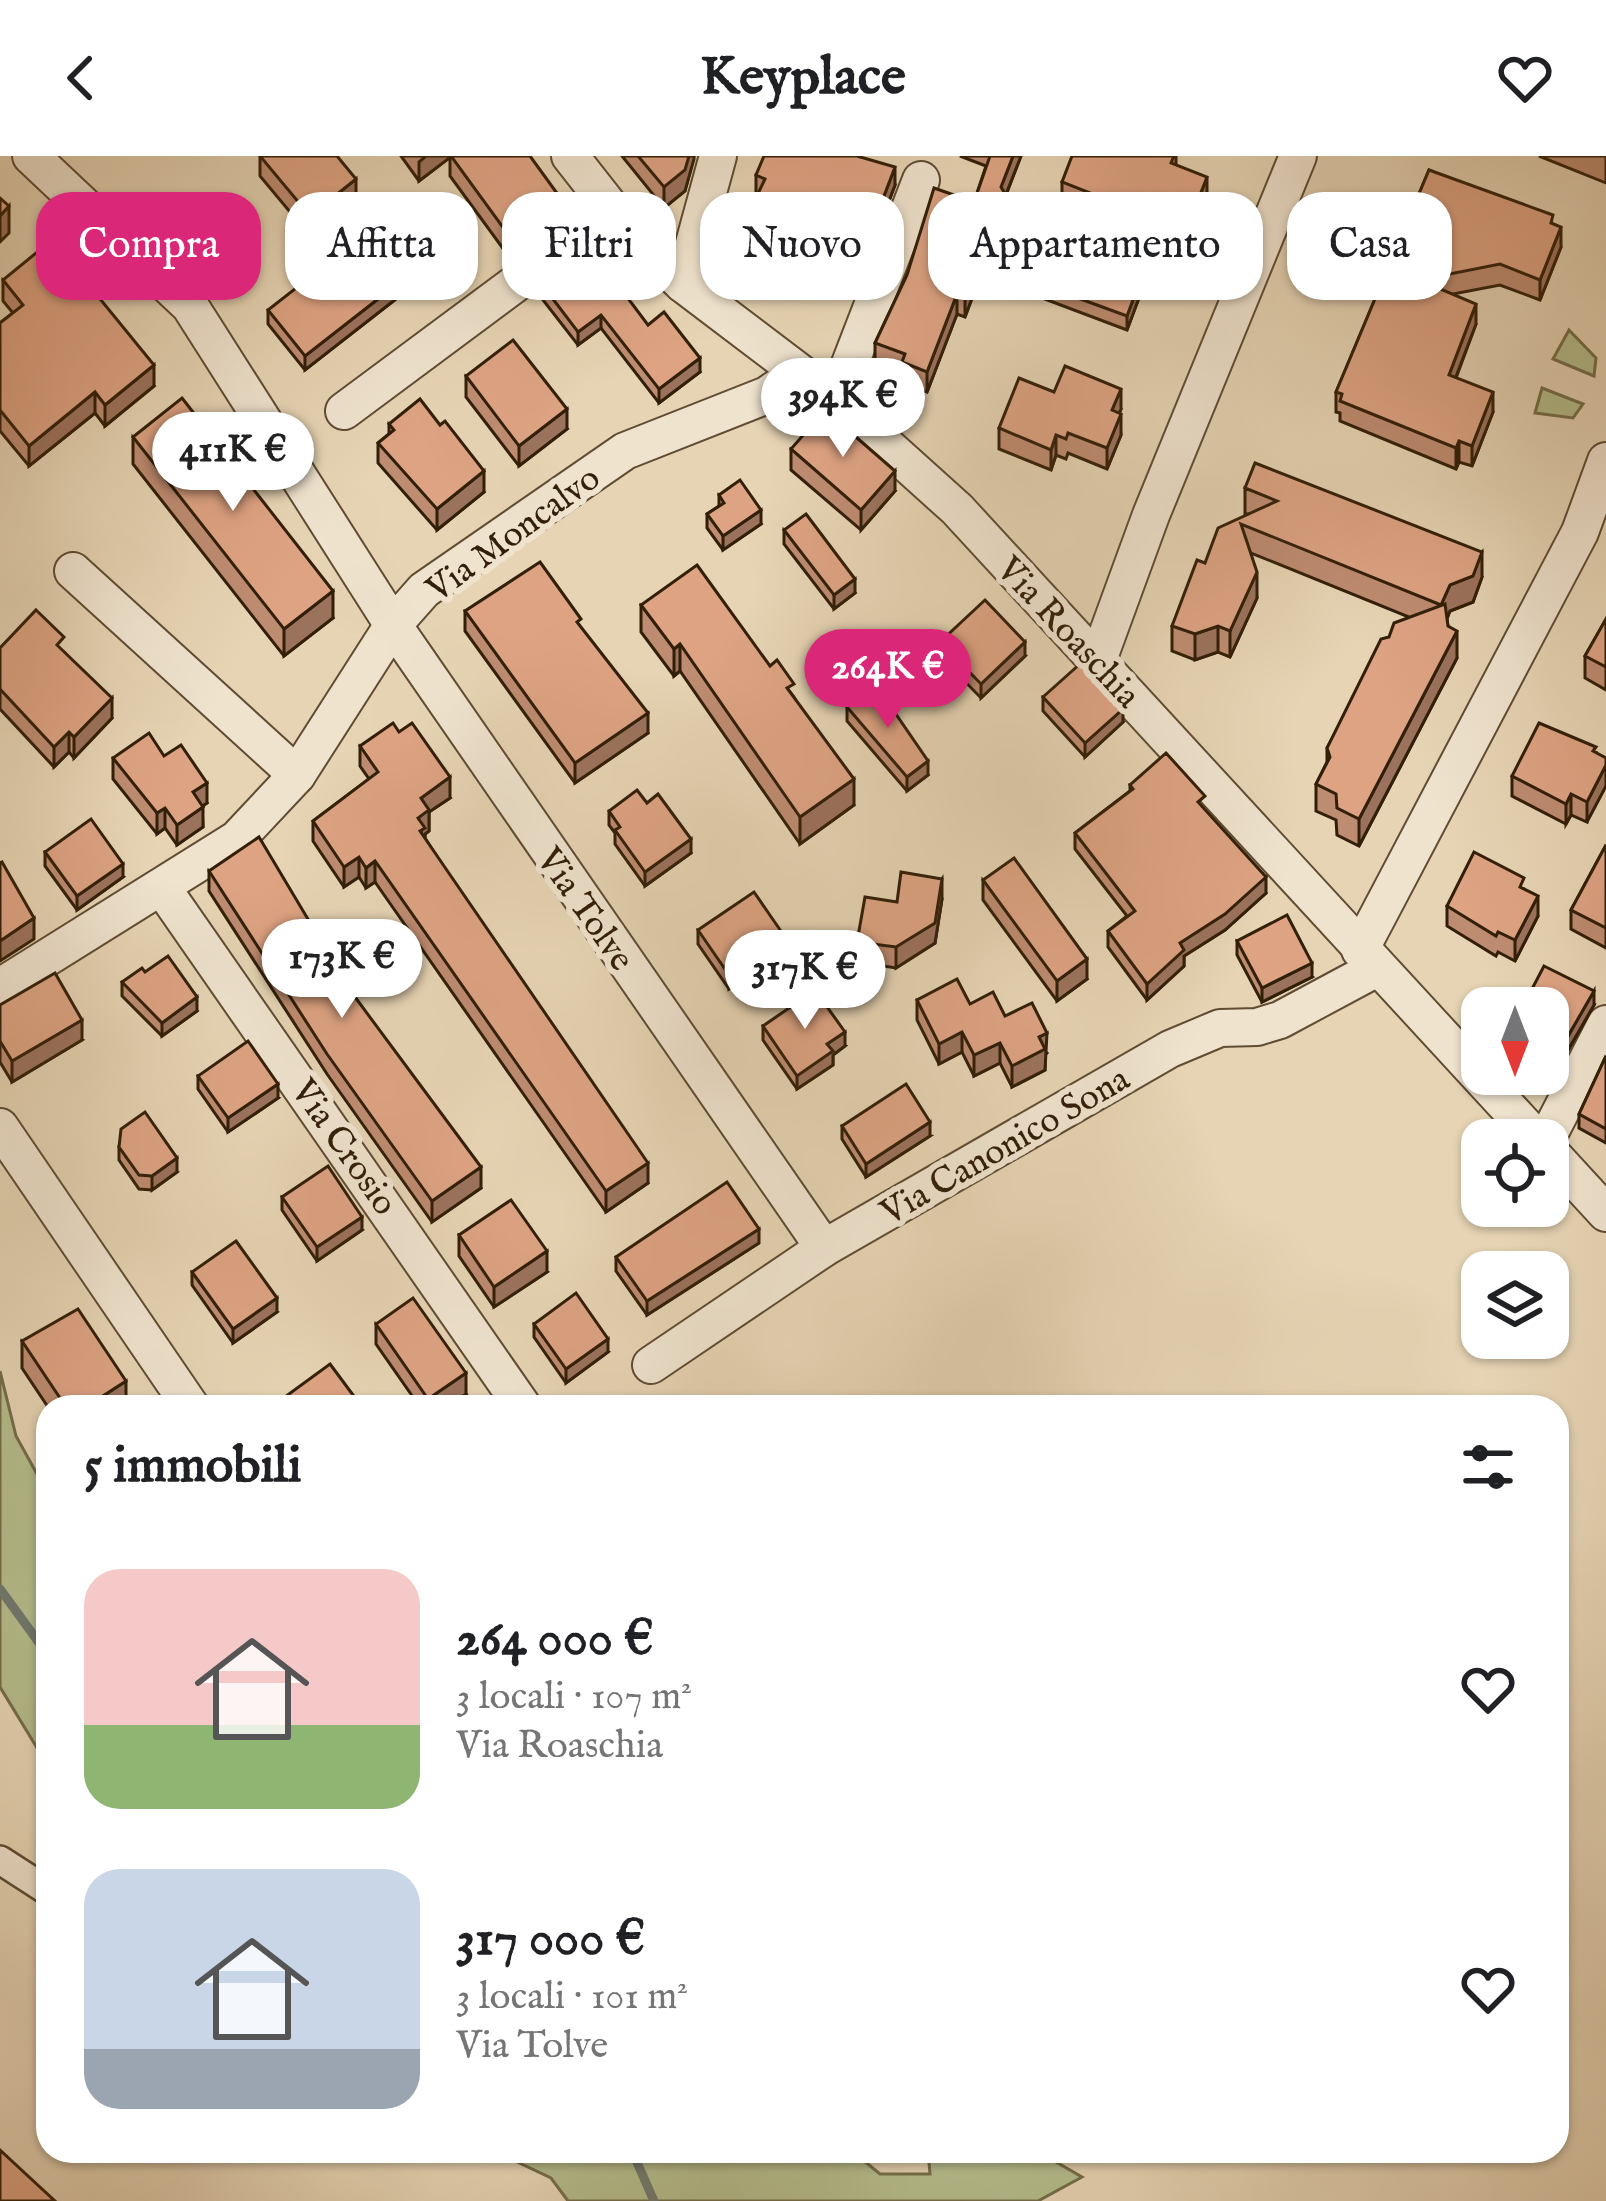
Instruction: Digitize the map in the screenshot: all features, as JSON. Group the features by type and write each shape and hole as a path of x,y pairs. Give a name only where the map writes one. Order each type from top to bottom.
{"street":[{"name":"Via Tolve","path":"31,156 190,306 393,626 824,1248"},
{"name":"Via Roaschia","path":"570,156 598,192"},
{"path":"683,284 718,156"},
{"path":"1098,661 1151,514 1298,156"},
{"path":"836,400 921,179"},
{"name":"Via Roaschia","path":"676,277 836,400 957,509 1368,959 1522,1119"},
{"path":"344,410 502,293"},
{"name":"Via Moncalvo","path":"0,987 164,889 237,839 296,775 393,626 424,590 625,452 766,395 799,373"},
{"path":"1368,959 1580,532 1606,461"},
{"path":"73,571 296,775"},
{"name":"Via Crosio","path":"164,889 515,1395"},
{"name":"Via Canonico Sona","path":"651,1365 824,1248 1170,1049 1220,1028 1258,1027 1280,1020 1368,959"},
{"path":"1554,1119 1606,1024"},
{"path":"0,1126 183,1395"},
{"path":"1569,1173 1606,1213"},
{"path":"0,1860 36,1883"}],"green space":[{"path":"1569,330 1596,358 1594,376 1553,359"},
{"path":"1542,388 1583,404 1573,418 1535,413"},
{"path":"0,1371 16,1436 36,1472 36,1746 0,1687"},
{"path":"519,2163 867,2163 880,2174 930,2174 929,2163 1058,2163 1082,2177 1038,2201 568,2201 551,2178"}],"building":[{"path":"260,156 337,156 356,179 340,192 290,192"},
{"path":"451,156 530,156 556,192 502,192 502,226"},
{"path":"638,156 689,156 685,170 664,187"},
{"path":"764,156 857,156 895,167 885,192 759,192 765,179 756,175"},
{"path":"990,156 1013,156 1001,187 1004,192 977,192"},
{"path":"1072,156 1174,156 1171,163 1207,177 1201,192 1087,192 1062,182"},
{"path":"1429,170 1553,215 1551,223 1561,227 1540,280 1500,264 1452,273 1452,192 1420,192"},
{"path":"928,207 928,300 955,300 927,372 902,362 905,354 875,343 895,300 904,300"},
{"path":"36,253 36,300 101,300 154,365 105,405 95,392 29,446 0,410 0,323 23,305 3,280"},
{"path":"1452,294 1476,304 1449,375 1493,392 1472,446 1459,441 1456,448 1340,401 1342,394 1336,392 1375,300 1452,300"},
{"path":"285,297 377,300 305,356 268,310"},
{"path":"554,300 629,300 648,325 664,312 700,358 659,389 601,315 578,332"},
{"path":"1083,300 1133,300 1127,316"},
{"path":"513,340 567,409 519,446 466,376"},
{"path":"1065,366 1121,389 1112,410 1121,414 1107,448 1068,433 1066,439 1056,435 1051,450 999,428 1019,378 1054,392"},
{"path":"182,398 333,591 284,629 133,437"},
{"path":"420,399 440,425 445,421 484,471 437,509 378,443 394,430 389,424"},
{"path":"825,410 895,471 861,510 791,449"},
{"path":"1255,463 1482,552 1473,576 1450,585 1441,605 1241,524 1257,572 1230,631 1218,626 1195,634 1172,626 1197,560 1205,563 1218,528 1277,501 1245,488"},
{"path":"740,480 761,510 723,536 707,514 724,503 719,495"},
{"path":"806,514 855,579 834,595 784,530"},
{"path":"540,562 581,619 577,622 648,713 575,763 465,611"},
{"path":"697,565 770,666 777,660 794,684 787,688 854,779 800,817 680,644 674,649 641,605"},
{"path":"985,600 1025,642 981,684 940,642"},
{"path":"1445,604 1448,626 1457,631 1359,819 1337,808 1336,794 1316,784 1330,757 1327,748 1381,639 1389,637 1394,623"},
{"path":"36,610 64,637 57,645 112,698 74,737 69,732 54,747 0,689 0,648"},
{"path":"1606,619 1606,667 1585,656"},
{"path":"1081,663 1123,709 1085,743 1043,697"},
{"path":"876,685 928,761 907,777 847,707"},
{"path":"393,723 399,732 412,723 450,777 421,798 429,810 418,818 425,828 420,831 648,1163 606,1191 375,861 366,868 359,857 344,867 313,821 378,772 360,746"},
{"path":"1539,723 1596,747 1593,751 1606,758 1587,802 1571,794 1566,804 1512,776"},
{"path":"149,733 164,756 181,745 207,783 193,792 203,807 177,825 165,808 157,813 113,758"},
{"path":"1166,753 1205,796 1198,802 1266,877 1225,914 1180,943 1184,950 1147,984 1108,931 1135,911 1075,833 1133,789 1130,785"},
{"path":"637,790 647,803 658,794 691,839 645,872 615,830 620,827 609,811"},
{"path":"91,819 123,864 77,896 45,852"},
{"path":"259,837 352,993 481,1167 432,1201 327,1054 209,871"},
{"path":"1606,845 1606,928 1571,910"},
{"path":"1474,852 1524,878 1520,887 1538,896 1515,940 1498,932 1496,936 1447,906"},
{"path":"1014,858 1087,959 1057,981 983,880"},
{"path":"0,863 34,918 0,941"},
{"path":"901,872 942,879 935,923 896,947 857,942 865,897 897,902"},
{"path":"754,892 785,937 729,975 698,930"},
{"path":"1287,915 1312,963 1262,988 1237,941"},
{"path":"168,956 197,997 162,1023 122,982"},
{"path":"1544,966 1594,991 1569,1034 1569,987 1533,987"},
{"path":"55,973 82,1020 12,1061 0,1041 0,1005"},
{"path":"957,979 970,1004 993,992 1005,1016 1032,1003 1047,1033 1039,1037 1045,1049 1012,1066 1000,1043 974,1055 962,1032 939,1044 917,1000"},
{"path":"815,990 845,1032 827,1044 833,1051 797,1076 763,1026"},
{"path":"248,1041 278,1084 228,1118 198,1076"},
{"path":"1606,1056 1606,1129 1579,1114"},
{"path":"906,1084 930,1122 866,1164 842,1126"},
{"path":"145,1112 177,1158 152,1176 139,1175 119,1147 121,1129"},
{"path":"328,1166 362,1217 317,1247 282,1197"},
{"path":"727,1182 759,1229 647,1301 616,1257"},
{"path":"511,1200 547,1251 494,1287 459,1235"},
{"path":"236,1241 277,1298 233,1329 192,1272"},
{"path":"576,1293 608,1339 566,1369 534,1324"},
{"path":"413,1298 466,1373 434,1395 425,1395 376,1324"},
{"path":"78,1309 126,1381 105,1395 58,1395 22,1341"},
{"path":"330,1364 353,1395 288,1395"},
{"path":"0,2150 55,2201 0,2201"}],"waterway":[{"path":"0,1589 36,1638"},
{"path":"637,2163 654,2201"}]}
